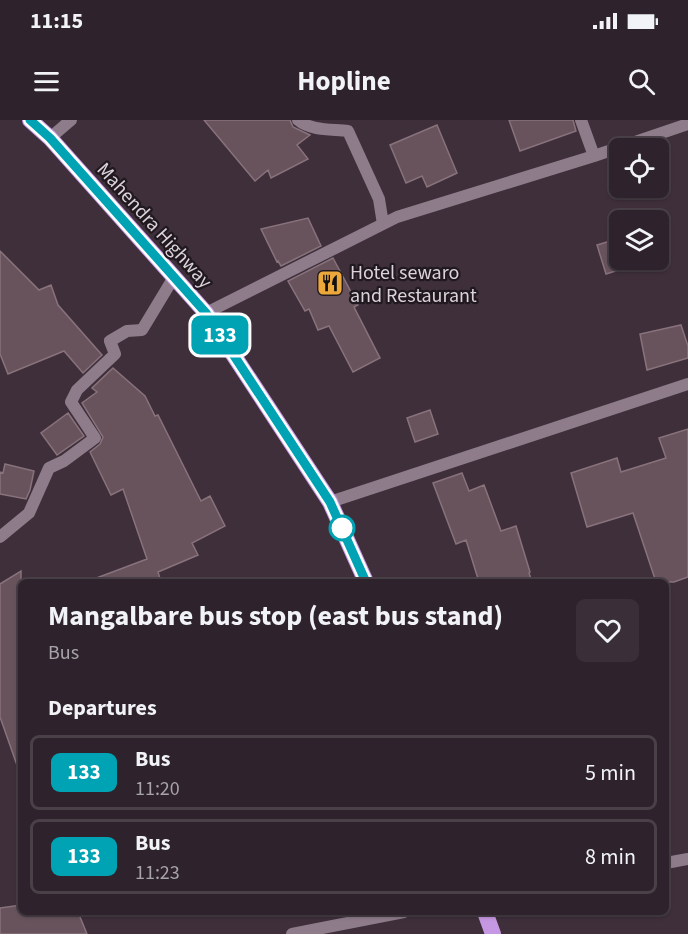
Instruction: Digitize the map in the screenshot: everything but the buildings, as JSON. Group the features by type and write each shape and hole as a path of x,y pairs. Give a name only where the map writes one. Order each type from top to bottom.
{"highway":[{"name":"Mahendra Highway","path":"30,120 50,138 206,313 330,502 365,579"},
{"path":"486,915 493,934"}],"street":[{"path":"50,138 71,120"},
{"path":"298,120 316,128 348,131 379,200 383,224"},
{"path":"581,120 594,156"},
{"path":"206,313 397,217 594,156 688,124"},
{"path":"0,537 28,513 49,468 64,461 94,438 71,402 76,390 115,354 110,341 127,331 142,330 174,277"},
{"path":"330,502 688,384"},
{"path":"669,862 688,859"},
{"path":"292,934 389,915"}],"bus line":[{"name":"133","path":"30,120 50,138 206,313 330,502 365,579"}],"place":[{"name":"Hotel sewaro and Restaurant","path":"330,283"}]}
